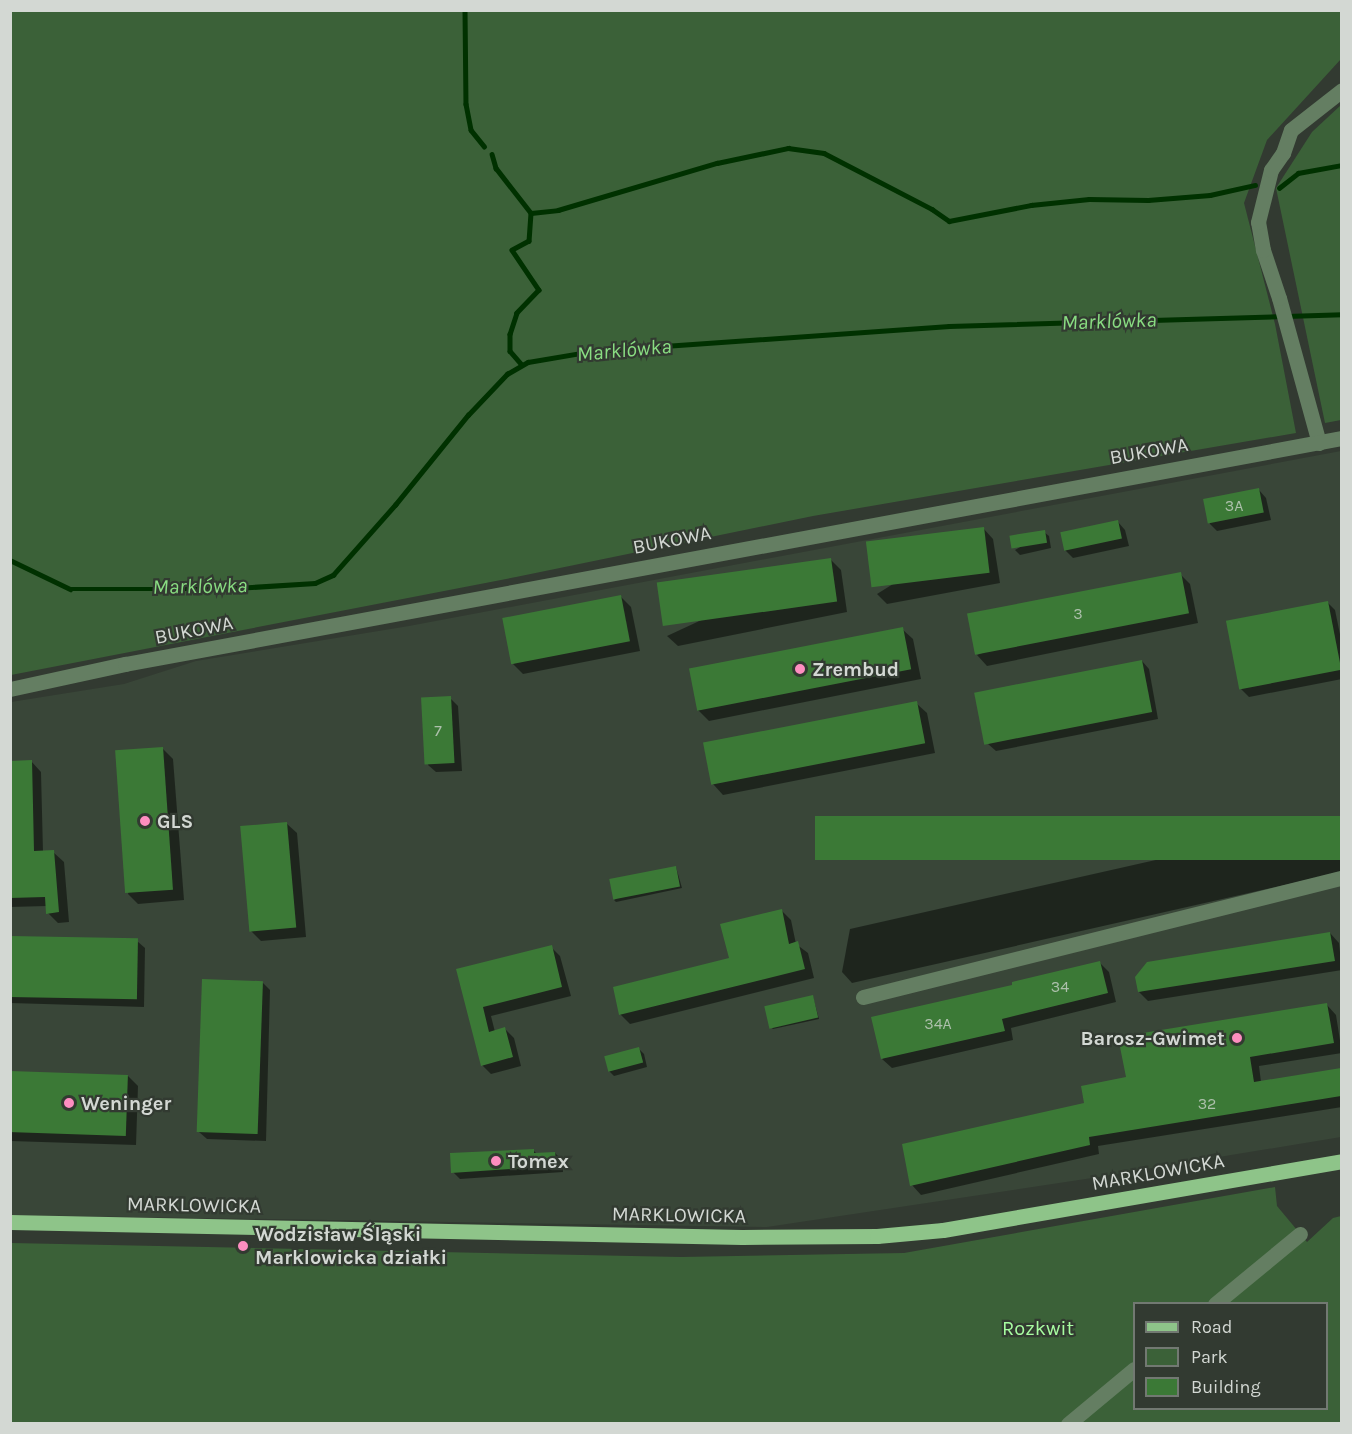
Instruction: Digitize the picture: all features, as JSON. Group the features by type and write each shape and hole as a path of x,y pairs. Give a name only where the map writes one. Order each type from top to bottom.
{"main road":[{"name":"MARKLOWICKA","path":"10,1222 731,1237 877,1236 943,1230 1341,1161"}],"lane":[{"path":"1319,443 1289,339 1280,298 1263,250 1258,222 1262,198 1271,170 1283,153 1291,130 1341,90"},
{"name":"BUKOWA","path":"10,689 195,651 1341,438"},
{"path":"863,997 1341,878"},
{"path":"1217,1302 1300,1234"},
{"path":"1068,1424 1133,1370"}],"shaded area":[{"path":"1341,451 1341,1137 1092,1178 767,1227 11,1215 11,702 124,684 196,661 409,626"}],"green space":[{"path":"11,11 1341,11 1341,59 1267,140 1244,203 1275,324 1296,433 813,516 516,577 11,675"},
{"path":"1341,105 1341,420 1325,423 1276,188 1312,132"},
{"name":"Rozkwit","path":"1275,1187 1277,1206 1307,1242 1333,1218 1341,1216 1341,1423 11,1424 11,1243 681,1257 904,1253"}],"building":[{"path":"1259,488 1264,513 1208,523 1203,499"},
{"path":"1118,520 1122,539 1064,551 1060,532"},
{"path":"984,527 990,573 871,587 866,542"},
{"path":"1045,530 1047,543 1011,548 1009,536"},
{"path":"831,558 837,602 663,626 657,582"},
{"path":"1181,572 1189,613 975,655 967,614"},
{"path":"621,595 630,641 511,664 502,618"},
{"path":"1328,601 1341,670 1239,690 1226,621"},
{"name":"Zrembud","path":"903,627 911,669 697,711 689,669"},
{"path":"1142,660 1152,712 984,745 974,693"},
{"path":"451,696 455,763 425,764 421,698"},
{"path":"917,701 925,743 711,785 703,743"},
{"name":"GLS","path":"163,747 173,890 125,893 115,750"},
{"path":"32,760 34,851 54,850 59,912 46,914 45,897 10,898 10,761"},
{"path":"815,816 1341,816 1341,860 815,860"},
{"path":"287,822 296,928 249,932 240,826"},
{"path":"676,866 680,887 613,900 609,879"},
{"path":"782,909 789,944 798,941 805,969 619,1015 613,987 729,958 720,924"},
{"path":"1330,932 1335,961 1138,992 1135,977 1147,962"},
{"path":"10,936 138,938 137,999 10,997"},
{"path":"552,945 562,987 483,1007 489,1032 505,1027 513,1057 481,1066 456,969"},
{"path":"1100,961 1108,993 1002,1019 1005,1031 881,1059 871,1017 1012,985 1012,982"},
{"path":"202,979 263,981 258,1134 197,1132"},
{"path":"813,995 818,1017 769,1029 764,1006"},
{"path":"1327,1003 1334,1043 1250,1057 1254,1082 1341,1068 1341,1096 1089,1137 1090,1145 910,1186 902,1144 1084,1103 1081,1086 1126,1077 1118,1037"},
{"path":"639,1047 643,1062 608,1072 604,1056"},
{"name":"Weninger","path":"10,1071 128,1075 126,1136 10,1132"},
{"path":"534,1149 534,1153 555,1152 557,1166 451,1173 450,1153"}],"waterway":[{"path":"465,10 466,104 471,130 484,146"},
{"path":"531,213 558,210 717,163 788,148 824,153 932,209 949,221 1031,205 1089,199 1148,200 1210,195 1255,185"},
{"path":"492,154 496,168 531,213 529,241 512,250 539,290 517,313 510,334 510,351 522,365"},
{"path":"1279,188 1298,173 1342,165"},
{"name":"Marklówka","path":"10,560 70,589 220,589 315,583 333,575 395,505 468,415 507,374 528,362 593,351 949,326 1342,314"}],"place":[{"name":"Zrembud","path":"800,669"},
{"name":"GLS","path":"145,821"},
{"name":"Barosz-Gwimet","path":"1237,1038"},
{"name":"Weninger","path":"69,1103"},
{"name":"Tomex","path":"496,1161"},
{"name":"Wodzisław Śląski Marklowicka działki","path":"243,1246"}]}
